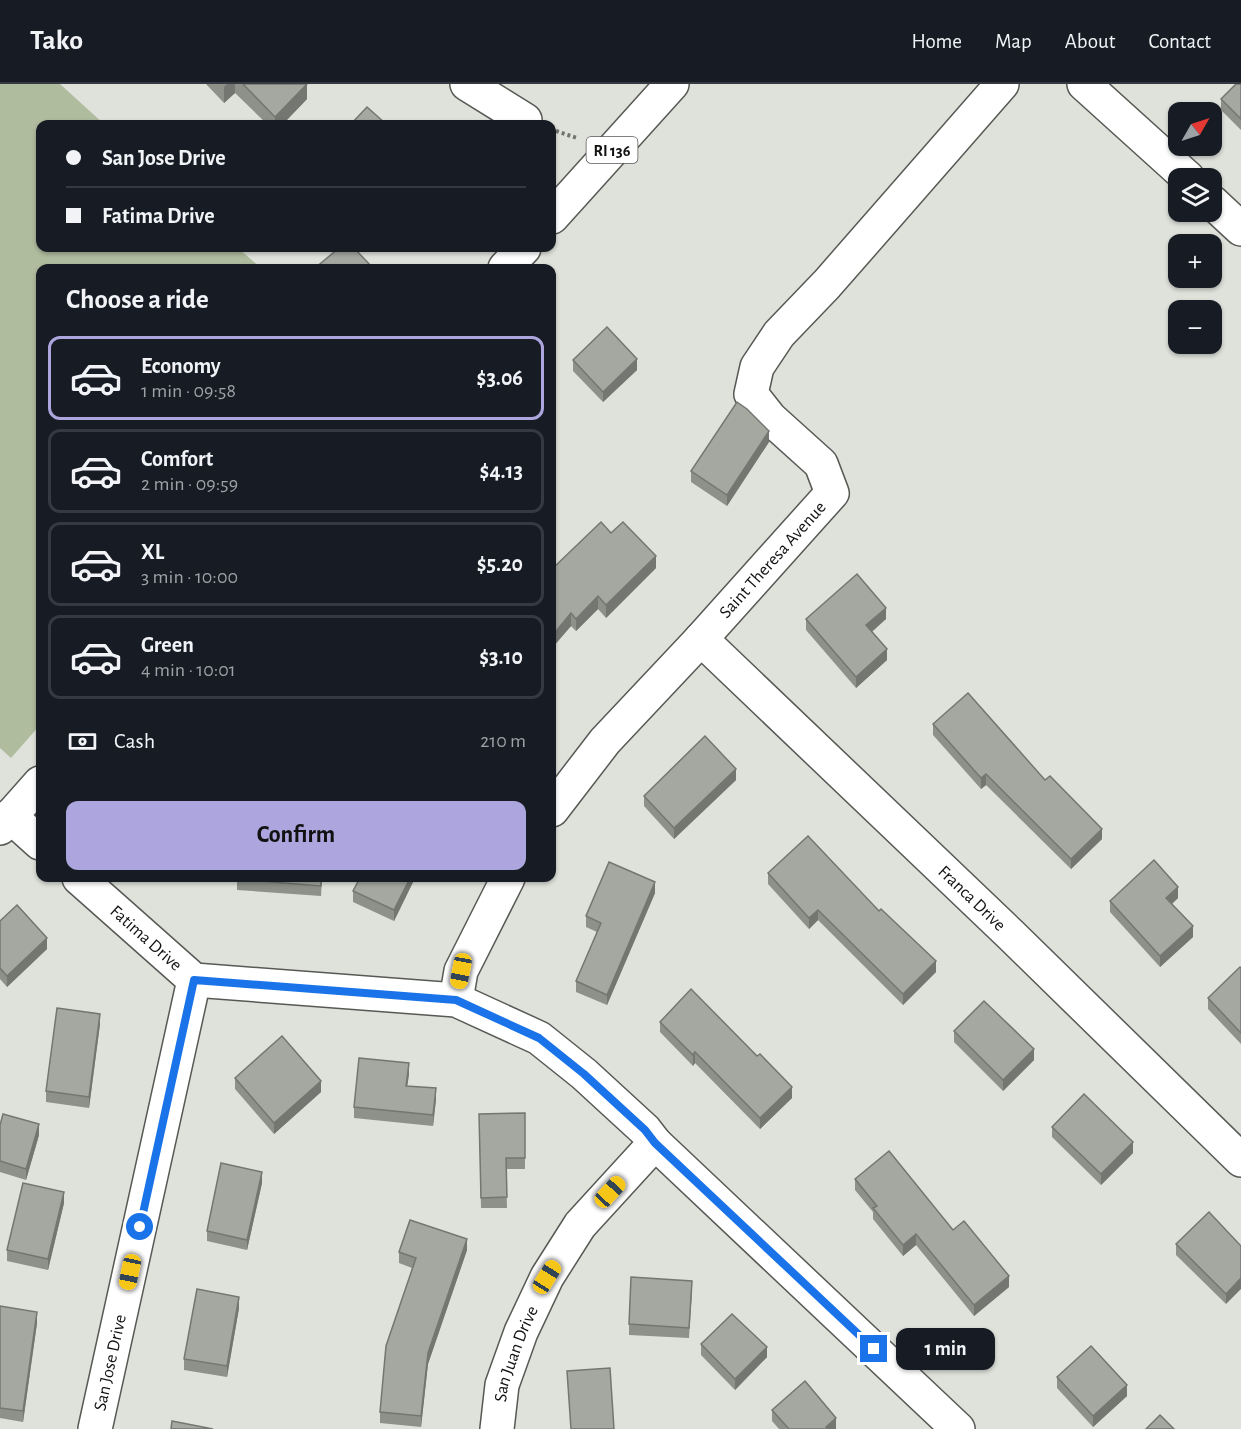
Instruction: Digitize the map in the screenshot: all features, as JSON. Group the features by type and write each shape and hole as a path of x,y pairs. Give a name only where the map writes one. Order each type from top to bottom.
{"street":[{"path":"467,84 525,120"},
{"name":"RI 136","path":"556,213 672,84"},
{"name":"Saint Theresa Avenue","path":"556,805 604,741 701,639 832,493 821,464 770,418 750,394 757,367 779,334 827,284 1002,84"},
{"path":"1084,84 1177,168"},
{"path":"1222,211 1241,229"},
{"path":"509,264 520,252"},
{"name":"Franca Drive","path":"701,639 1003,927 1241,1160"},
{"path":"36,787 5,822 36,841"},
{"name":"Fatima Drive","path":"84,882 194,980 456,1000 539,1038 584,1074 645,1130 655,1143 957,1429"},
{"path":"456,1000 461,971 506,882"},
{"name":"San Jose Drive","path":"95,1429 194,980"},
{"name":"San Juan Drive","path":"497,1429 502,1385 521,1332 547,1277 580,1225 655,1143"}],"green space":[{"path":"0,84 60,84 100,120 36,120 36,252 243,252 256,264 36,264 36,730 11,758 0,748"}],"building":[{"path":"243,84 307,84 275,117"},
{"path":"1236,84 1241,84 1241,119 1221,99"},
{"path":"367,107 382,120 355,120"},
{"path":"334,252 358,252 369,264 320,264"},
{"path":"607,327 637,359 603,392 573,360"},
{"path":"737,402 769,431 727,495 691,471"},
{"path":"601,522 611,533 623,522 656,556 606,605 598,596 576,619 571,613 556,631 556,565"},
{"path":"857,574 886,608 866,625 887,649 856,677 806,619"},
{"path":"968,693 1045,780 1050,776 1102,829 1071,859 986,774 981,778 933,724"},
{"path":"705,736 736,769 674,828 644,796"},
{"path":"808,836 879,911 881,909 936,961 903,994 818,910 809,918 768,873"},
{"path":"1154,860 1178,887 1166,898 1193,926 1160,956 1110,901"},
{"path":"609,862 655,882 607,995 576,981 601,923 586,916"},
{"path":"273,882 321,882 321,886"},
{"path":"358,882 408,882 394,910 353,891"},
{"path":"17,905 47,938 7,976 0,968 0,921"},
{"path":"1241,968 1241,1033 1208,998"},
{"path":"691,989 757,1056 760,1054 792,1087 760,1118 695,1052 693,1055 660,1022"},
{"path":"984,1001 1034,1049 1003,1080 954,1031"},
{"path":"57,1008 100,1014 89,1097 46,1091"},
{"path":"282,1036 321,1081 274,1123 235,1078"},
{"path":"359,1058 409,1063 406,1086 436,1088 433,1115 354,1107"},
{"path":"1084,1094 1133,1142 1101,1174 1052,1127"},
{"path":"525,1113 525,1158 506,1158 507,1197 481,1198 479,1114"},
{"path":"3,1114 39,1124 26,1169 0,1161 0,1125"},
{"path":"889,1151 953,1230 964,1221 1009,1276 974,1305 916,1234 903,1245 873,1208 877,1206 855,1179"},
{"path":"221,1163 262,1172 247,1240 207,1231"},
{"path":"23,1183 64,1192 48,1259 7,1250"},
{"path":"1209,1212 1241,1246 1241,1278 1226,1294 1176,1244"},
{"path":"410,1220 467,1239 428,1353 421,1416 380,1412 386,1346 416,1258 399,1252"},
{"path":"631,1277 692,1281 689,1328 629,1324"},
{"path":"197,1289 239,1297 227,1366 184,1359"},
{"path":"0,1306 37,1312 23,1411 0,1408"},
{"path":"732,1314 767,1347 735,1379 701,1344"},
{"path":"1091,1346 1127,1385 1093,1416 1057,1377"},
{"path":"610,1368 614,1429 571,1429 567,1371"},
{"path":"805,1381 836,1418 826,1427 830,1429 789,1429 772,1410"},
{"path":"1160,1415 1174,1429 1146,1429"},
{"path":"172,1421 213,1429 171,1429"}],"route":[{"path":"140,1227 194,980 456,1000 539,1038 584,1074 874,1349"}]}
